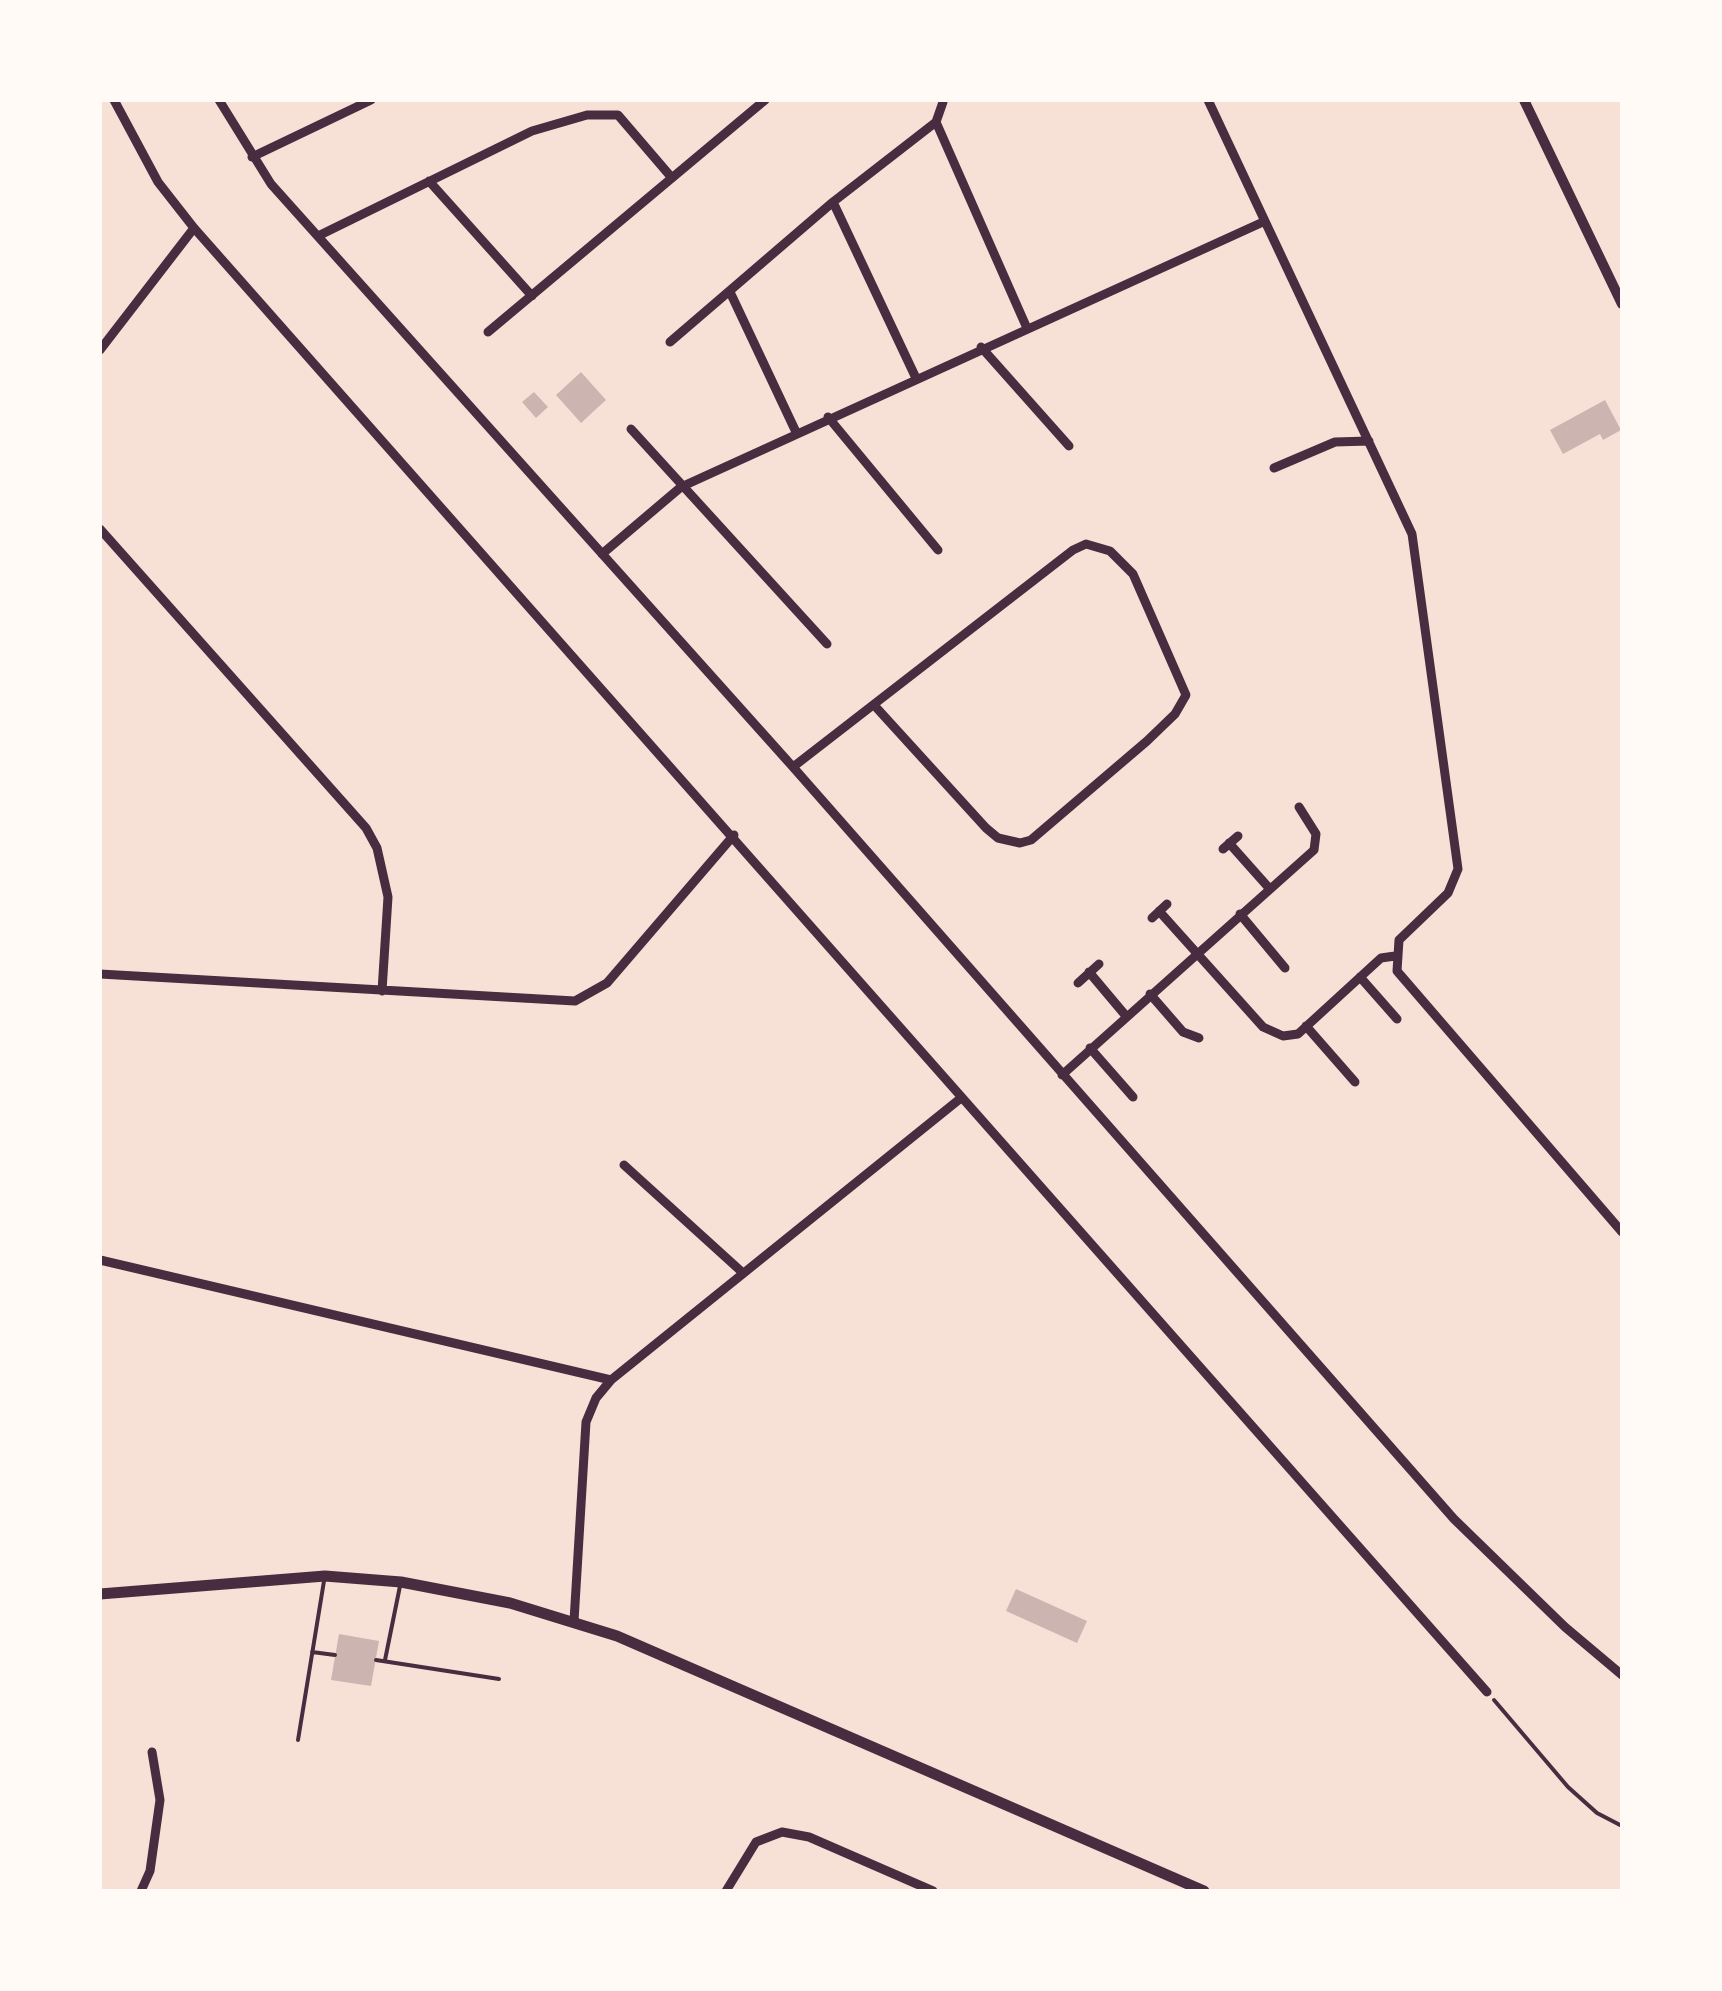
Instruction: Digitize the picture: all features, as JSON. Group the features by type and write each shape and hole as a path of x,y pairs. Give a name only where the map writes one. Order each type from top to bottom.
{"main road":[{"path":"100,1594 325,1576 402,1582 510,1602 574,1621 1204,1891"}],"street":[{"path":"114,100 158,182 194,228 1488,1692"},
{"path":"220,100 252,157 318,236 793,767 1454,1520 1564,1626 1622,1675"},
{"path":"252,157 356,103 371,100"},
{"path":"488,332 765,100"},
{"path":"1208,100 1415,546 1458,869 1448,893 1399,940 1397,971 1622,1232"},
{"path":"1524,100 1622,304"},
{"path":"670,342 834,202 936,122 944,102"},
{"path":"318,236 546,126 602,114 618,116 635,130 672,178"},
{"path":"936,122 1026,326"},
{"path":"429,180 532,296"},
{"path":"834,202 915,376"},
{"path":"602,554 681,487 915,376 1263,222"},
{"path":"100,350 194,228"},
{"path":"730,292 796,432"},
{"path":"981,347 1070,446"},
{"path":"828,417 938,550"},
{"path":"631,428 827,644"},
{"path":"1274,468 1335,442 1369,441"},
{"path":"100,528 366,828 377,848 388,897 382,991"},
{"path":"793,767 874,705 1086,544 1110,551 1133,574 1186,695 1175,714 1147,741 1031,840 1020,843 1008,842 986,828 874,705"},
{"path":"1062,1074 1317,846 1316,834 1300,807"},
{"path":"100,974 557,1002 592,994 734,836"},
{"path":"1238,836 1226,846 1269,888"},
{"path":"1160,911 1268,1030 1291,1036 1384,956 1395,956"},
{"path":"1240,914 1286,968"},
{"path":"1078,983 1099,964"},
{"path":"1089,972 1126,1016"},
{"path":"1360,977 1397,1019"},
{"path":"1150,994 1184,1032 1198,1038"},
{"path":"1306,1026 1355,1082"},
{"path":"1090,1048 1134,1097"},
{"path":"574,1621 586,1422 596,1398 611,1380 961,1098"},
{"path":"624,1165 743,1273"},
{"path":"100,1260 611,1380"},
{"path":"141,1891 150,1871 160,1800 152,1752"},
{"path":"726,1891 756,1842 782,1832 809,1837 933,1891"}],"lane":[{"path":"298,1740 325,1576"},
{"path":"384,1662 402,1582"},
{"path":"312,1652 335,1655"},
{"path":"376,1660 499,1679"}],"path":[{"path":"1488,1692 1568,1788 1597,1813 1622,1826"}],"building":[{"path":"581,372 606,400 581,423 556,395"},
{"path":"534,392 548,407 536,418 522,402"},
{"path":"1605,400 1621,430 1603,440 1600,434 1563,454 1550,430"},
{"path":"1016,1589 1087,1621 1077,1643 1006,1611"},
{"path":"339,1634 379,1641 371,1686 331,1680"}]}
